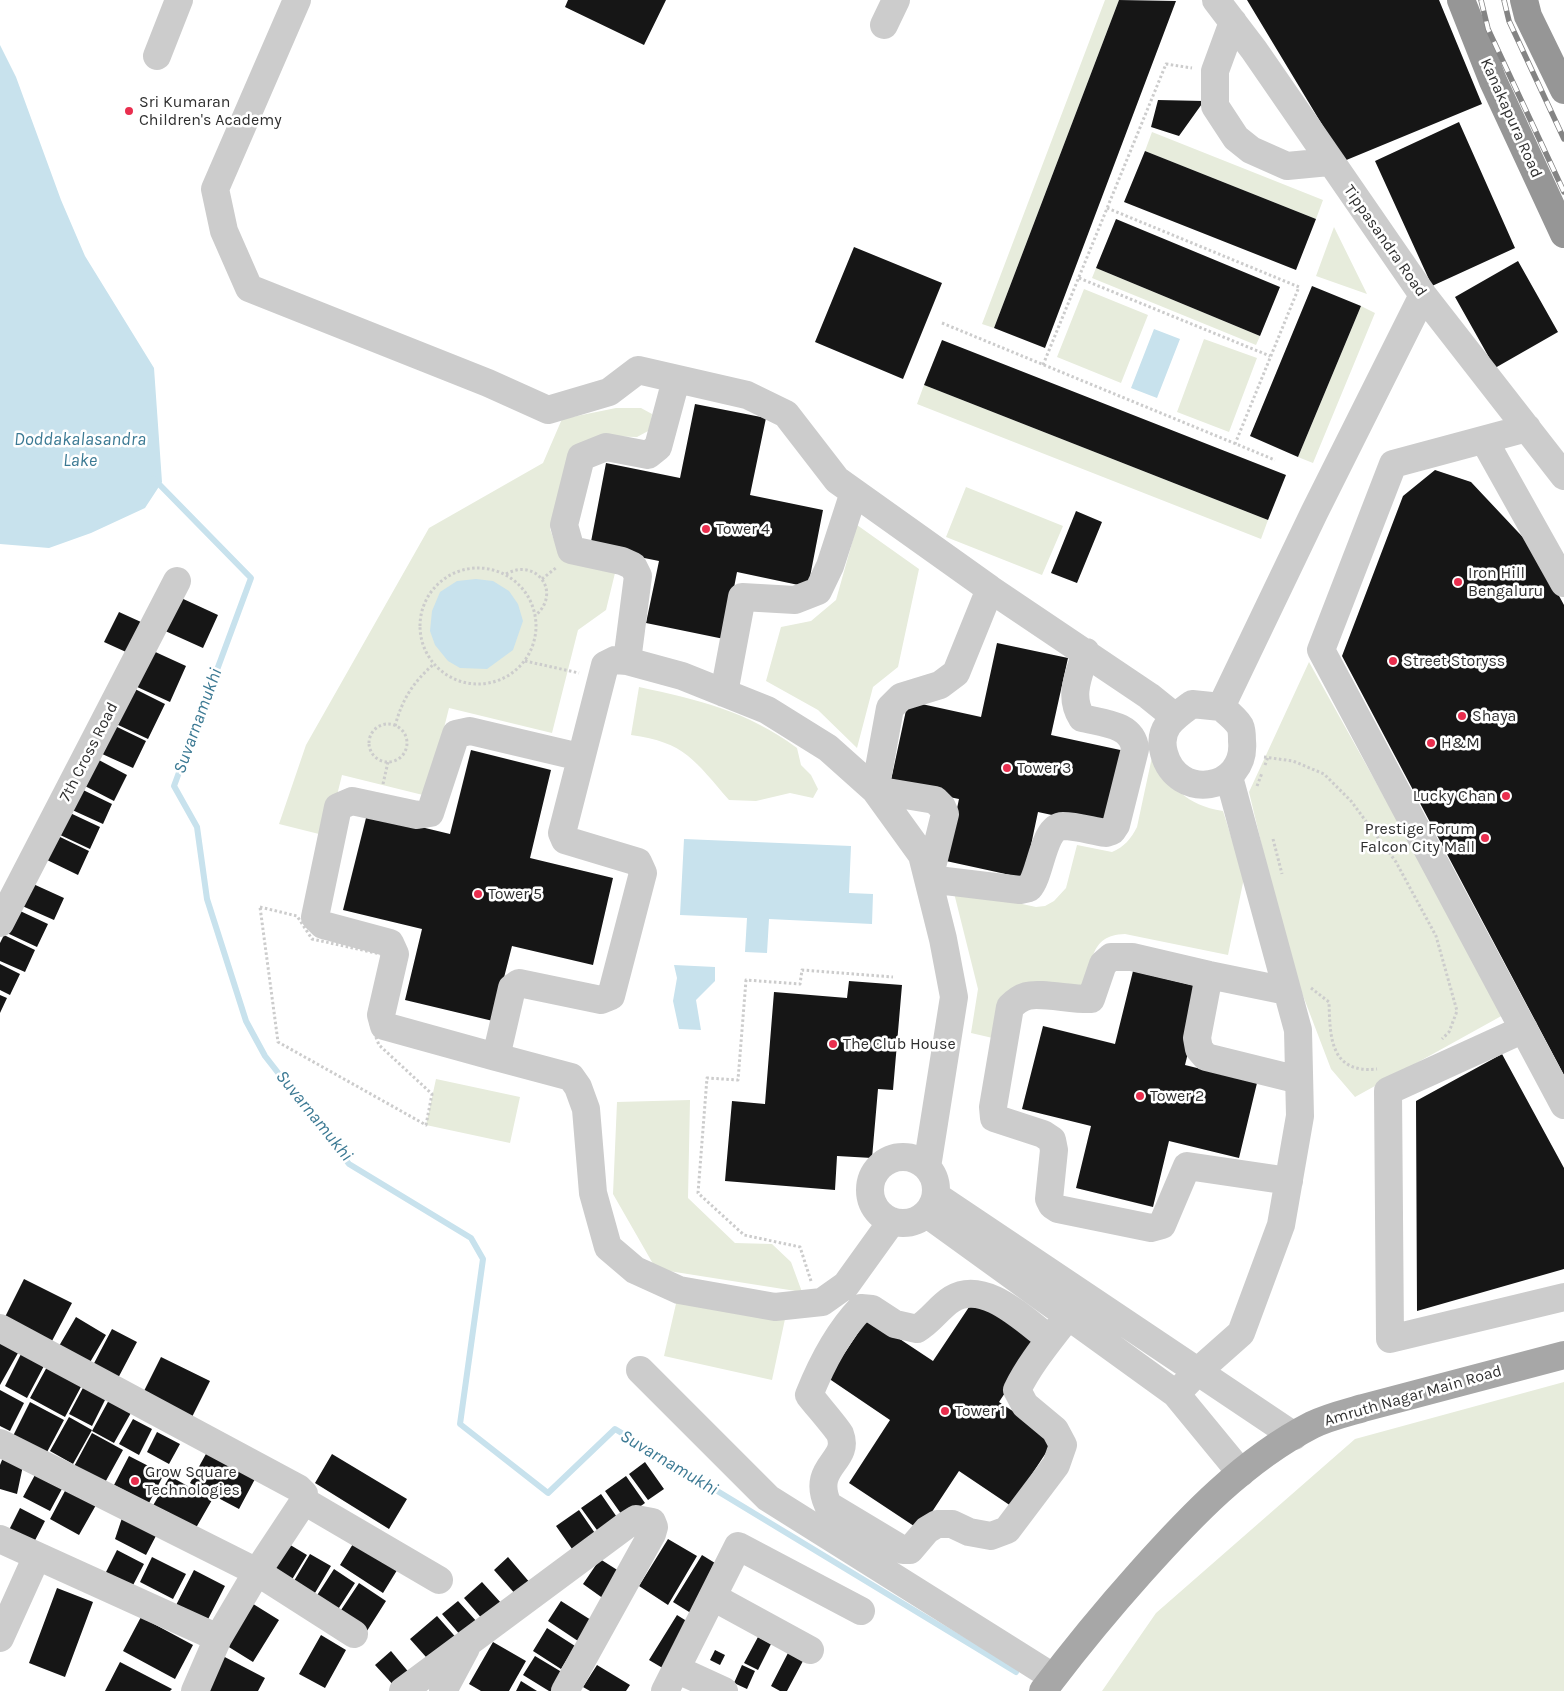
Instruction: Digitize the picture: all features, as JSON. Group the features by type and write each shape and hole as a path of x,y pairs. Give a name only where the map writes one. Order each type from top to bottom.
{"highway":[{"name":"Kanakapura Road","path":"1460,0 1493,81 1564,234"},
{"path":"1524,0 1528,16 1563,83"}],"main road":[{"name":"Amruth Nagar Main Road","path":"1051,1686 1111,1606 1188,1518 1241,1473 1294,1436 1330,1418 1354,1410 1564,1355"},
{"name":"Amruth Nagar Main Road","path":"1051,1686 1083,1654 1118,1612 1190,1534 1260,1473 1304,1444 1334,1428 1366,1417 1564,1367"}],"street":[{"path":"157,56 179,0"},
{"path":"297,0 214,188 224,231 249,288 548,410 609,392 638,370 747,395 786,414 837,480 990,589 1086,652 1174,717"},
{"path":"884,25 896,0"},
{"name":"Tippasandra Road","path":"1216,0 1423,295 1564,476"},
{"path":"1233,22 1215,71 1215,106 1236,138 1250,150 1288,166 1330,162"},
{"path":"1221,707 1314,512 1423,295"},
{"path":"627,661 638,576 633,566 622,561 571,550 564,525 581,457 606,448 648,455 658,447 676,380"},
{"path":"1527,428 1394,464 1321,650 1564,1105"},
{"path":"1484,440 1564,583"},
{"path":"724,693 742,597 795,600 818,591 830,566 854,492"},
{"name":"7th Cross Road","path":"0,924 177,581"},
{"path":"876,790 890,708 901,698 940,685 956,673 990,589"},
{"path":"929,879 1020,890 1029,888 1035,882 1048,837 1053,829 1061,826 1106,833 1112,831 1116,824 1135,749 1134,742 1130,734 1121,728 1082,718 1075,707 1074,695 1086,652"},
{"path":"496,1057 512,988 519,983 601,1000 611,996 643,872 638,862 566,840 562,833 605,665 615,660 627,661 682,676 767,710 828,748 876,790 922,855 929,879 954,997 928,1166"},
{"path":"1192,704 1221,707 1241,727 1256,756 1229,777 1207,786 1185,782 1168,766 1162,744 1168,722 1174,717 1192,704"},
{"path":"580,757 470,731 456,734 430,813 417,815 352,801 338,807 315,917 323,925 390,943 395,954 381,1016 384,1026 570,1077 578,1086 586,1109 593,1193 608,1247 635,1270 679,1290 775,1307 822,1300 846,1285 892,1221"},
{"path":"1176,1394 1240,1333 1281,1225 1300,1116 1297,988 1229,777"},
{"path":"876,790 935,800 942,807 945,814 929,879"},
{"path":"1288,1181 1187,1166 1162,1225 1151,1228 1058,1208 1052,1205 1050,1199 1054,1150 1052,1140 1043,1134 994,1118 993,1107 1010,1007 1019,999 1028,995 1077,1000 1091,998 1102,964 1111,957 1132,957 1209,976 1297,988"},
{"path":"1209,976 1197,1038 1199,1049 1206,1057 1299,1080"},
{"path":"1524,1029 1388,1091 1390,1339 1564,1297"},
{"path":"896,1157 914,1158 928,1166 935,1180 932,1205 910,1223 892,1221 877,1210 873,1202 871,1183 874,1174 880,1167 896,1157"},
{"path":"932,1205 1068,1316 1176,1394 1241,1473"},
{"path":"932,1205 1197,1372 1294,1436"},
{"path":"1050,1339 1002,1305 980,1293 964,1294 955,1298 917,1329 895,1324 872,1309 861,1308 851,1318 816,1376 809,1395 840,1433 842,1446 834,1463 824,1476 822,1492 828,1505 903,1550 910,1550 927,1530 936,1524 952,1524 969,1532 991,1536 1007,1530 1056,1465 1063,1445 1055,1430 1026,1405 1017,1390 1025,1373 1068,1316"},
{"path":"822,1300 851,1318"},
{"path":"0,1328 298,1488 304,1494 304,1501 257,1572 218,1638 195,1691"},
{"path":"640,1370 768,1498 1051,1686"},
{"path":"0,1443 257,1572 354,1634"},
{"path":"304,1501 439,1580"},
{"path":"403,1691 628,1524 636,1519 652,1522 654,1527 652,1534 565,1691"},
{"path":"0,1540 218,1638"},
{"path":"724,1691 671,1680 738,1546 861,1611"},
{"path":"0,1638 37,1556"},
{"path":"713,1597 810,1650"},
{"path":"443,1691 469,1642"}],"path":[{"path":"1044,365 1166,64"},
{"path":"1108,208 1299,287 1235,444"},
{"path":"1079,278 1271,356"},
{"path":"942,323 1275,460"},
{"path":"481,567 506,574 526,591 536,615 535,641 525,661 514,672 503,679 479,685 454,680 434,664 426,653 420,627 426,600 433,588 455,572 468,568 481,567"},
{"path":"506,574 521,568 536,573 542,579 547,594 542,610 536,615"},
{"path":"525,661 601,678"},
{"path":"395,726 406,695 423,673 434,664"},
{"path":"382,725 395,726 403,731 406,738 405,752 395,761 381,761 371,751 371,736 382,725"},
{"path":"1258,795 1256,788 1256,756 1293,761 1324,774 1351,801 1396,862 1436,936 1456,1011 1449,1032 1438,1044"},
{"path":"1272,836 1283,880"},
{"path":"260,907 297,916 312,939 385,955 370,1022 379,1045 432,1094 426,1125 312,1062 278,1042 260,907"},
{"path":"822,1300 800,1247 744,1235 698,1192 707,1078 738,1080 746,980 800,984 802,970 894,977"},
{"path":"1297,988 1328,1002 1330,1041 1343,1062 1365,1070 1383,1068"}],"green space":[{"path":"1105,0 1119,0 994,328 982,324"},
{"path":"1152,132 1323,200 1316,219 1145,151"},
{"path":"1334,227 1367,294 1316,276"},
{"path":"1096,268 1260,336 1256,345 1092,278"},
{"path":"1084,289 1148,315 1121,383 1057,357"},
{"path":"1361,306 1375,313 1313,463 1298,457"},
{"path":"1204,339 1257,358 1229,432 1177,412"},
{"path":"924,385 1268,520 1261,539 917,404"},
{"path":"616,408 641,408 652,414 650,430 637,437 602,436 577,445 550,529 561,559 615,573 606,610 578,630 552,733 449,708 427,796 342,775 327,836 279,824 306,745 429,528 543,463 562,419"},
{"path":"966,487 1063,526 1042,575 946,537"},
{"path":"857,525 919,569 898,667 873,687 857,748 818,710 766,681 781,627 811,621 836,600"},
{"path":"1309,662 1505,1014 1355,1097 1331,1069 1289,959 1249,792"},
{"path":"639,687 722,708 778,735 797,748 801,765 811,775 818,789 813,798 790,793 756,801 729,800 697,764 677,748 649,738 631,735"},
{"path":"1152,757 1181,793 1199,804 1223,811 1244,878 1228,955 1125,934 1113,936 1104,940 1098,946 1080,989 1036,989 997,1039 971,1033 978,989 953,889 1036,907 1045,906 1054,901 1066,888 1077,845 1112,852 1124,845 1132,835 1137,827"},
{"path":"436,1079 520,1097 510,1143 426,1125"},
{"path":"690,1100 688,1198 735,1243 772,1244 791,1262 802,1292 656,1269 613,1194 617,1102"},
{"path":"678,1295 785,1319 772,1380 664,1356"},
{"path":"1564,1382 1564,1691 1102,1691 1156,1613 1355,1439"}],"water":[{"name":"Doddakalasandra Lake","path":"0,45 16,77 61,200 85,256 154,368 162,482 145,508 91,533 49,548 0,544"},
{"path":"1154,329 1180,339 1157,398 1131,388"},
{"path":"476,579 493,581 509,591 518,604 523,621 513,650 487,669 460,668 448,661 435,645 430,631 432,611 440,592 457,581"},
{"path":"684,839 851,846 849,893 873,894 872,924 769,919 767,953 745,952 747,918 680,915"},
{"path":"674,965 715,967 715,981 696,1000 701,1030 679,1029 673,1001 677,978"}],"building":[{"path":"568,0 666,0 644,45 565,7"},
{"path":"1119,0 1176,1 1045,348 994,328"},
{"path":"1247,0 1439,0 1482,104 1344,161"},
{"path":"1158,100 1204,101 1179,136 1151,127"},
{"path":"1459,122 1515,248 1432,286 1375,161"},
{"path":"1145,151 1316,219 1296,270 1124,202"},
{"path":"1116,219 1280,287 1260,336 1096,268"},
{"path":"854,247 942,283 903,379 815,342"},
{"path":"1518,261 1558,332 1495,368 1455,297"},
{"path":"1312,286 1361,306 1298,457 1250,436"},
{"path":"942,340 1286,475 1268,520 924,385"},
{"name":"Tower 4","path":"695,404 766,418 750,495 823,510 808,587 737,572 724,639 646,623 659,561 590,547 606,463 680,478"},
{"path":"1435,470 1471,482 1533,548 1564,605 1564,1075 1342,656 1403,496"},
{"path":"1076,511 1102,522 1077,583 1051,573"},
{"path":"179,597 218,615 203,648 163,630"},
{"path":"119,612 141,622 126,652 104,642"},
{"name":"Tower 3","path":"997,643 1068,658 1051,735 1125,751 1108,827 1038,812 1024,878 946,861 959,799 890,785 908,701 981,717"},
{"path":"151,650 186,666 170,702 135,686"},
{"path":"133,688 165,704 148,739 116,724"},
{"path":"113,725 146,741 133,768 100,753"},
{"name":"Tower 5","path":"471,750 551,770 530,858 613,878 593,965 512,946 493,1021 405,1000 422,929 343,910 367,814 450,834"},
{"path":"97,759 127,775 114,801 83,785"},
{"path":"79,788 112,804 103,824 70,809"},
{"path":"68,812 100,827 90,849 58,834"},
{"path":"56,835 89,851 78,875 45,859"},
{"path":"31,883 64,898 54,920 20,905"},
{"path":"18,910 48,924 37,947 7,933"},
{"path":"4,935 35,950 25,972 0,961 0,943"},
{"path":"0,964 20,974 10,995 0,990"},
{"name":"Tower 2","path":"1133,971 1204,988 1185,1065 1257,1083 1239,1158 1169,1141 1153,1207 1076,1188 1091,1126 1022,1109 1043,1026 1115,1044"},
{"name":"The Club House","path":"849,981 902,985 893,1090 878,1089 872,1158 837,1156 835,1190 725,1181 732,1101 765,1104 774,992 847,998"},
{"path":"0,995 7,998 0,1013"},
{"path":"1502,1054 1564,1168 1564,1269 1417,1311 1416,1101"},
{"path":"24,1279 72,1303 52,1341 5,1317"},
{"name":"Tower 1","path":"975,1298 1039,1341 999,1402 1055,1439 1011,1506 959,1471 920,1530 849,1483 890,1420 828,1378 868,1318 933,1361"},
{"path":"76,1317 106,1335 89,1364 59,1346"},
{"path":"112,1329 137,1342 116,1382 91,1369"},
{"path":"0,1342 18,1353 0,1385"},
{"path":"22,1352 45,1364 27,1398 5,1386"},
{"path":"161,1357 210,1381 190,1421 141,1397"},
{"path":"48,1365 83,1383 65,1417 30,1398"},
{"path":"85,1384 107,1396 92,1426 69,1414"},
{"path":"0,1390 24,1403 10,1431 0,1426"},
{"path":"110,1398 132,1411 114,1443 92,1431"},
{"path":"30,1402 64,1420 46,1454 13,1436"},
{"path":"69,1417 92,1430 73,1464 50,1451"},
{"path":"133,1419 152,1429 139,1455 119,1444"},
{"path":"157,1432 180,1444 169,1464 147,1452"},
{"path":"92,1433 123,1450 102,1488 71,1472"},
{"path":"207,1452 255,1479 239,1509 190,1483"},
{"path":"332,1454 407,1499 389,1529 315,1483"},
{"path":"4,1455 24,1461 17,1494 0,1489 0,1465"},
{"path":"129,1456 164,1474 149,1503 114,1485"},
{"path":"645,1462 664,1489 648,1500 629,1474"},
{"path":"36,1473 63,1487 50,1511 23,1497"},
{"path":"170,1476 212,1500 193,1533 151,1509"},
{"path":"626,1476 645,1503 624,1518 605,1491"},
{"path":"66,1489 96,1505 79,1535 50,1519"},
{"path":"601,1494 621,1523 602,1537 581,1508"},
{"path":"20,1508 45,1521 30,1550 5,1538"},
{"path":"579,1510 599,1539 577,1556 556,1526"},
{"path":"123,1515 159,1530 146,1555 115,1539"},
{"path":"356,1539 399,1567 383,1593 340,1565"},
{"path":"668,1539 697,1556 668,1605 639,1586"},
{"path":"282,1540 307,1555 288,1586 263,1571"},
{"path":"117,1550 144,1564 130,1591 103,1578"},
{"path":"310,1554 331,1566 309,1603 288,1591"},
{"path":"702,1555 723,1568 694,1615 673,1602"},
{"path":"152,1557 186,1574 173,1599 140,1582"},
{"path":"508,1557 531,1584 517,1596 494,1570"},
{"path":"600,1559 622,1573 604,1599 583,1584"},
{"path":"334,1569 355,1583 333,1617 312,1603"},
{"path":"194,1570 225,1586 203,1629 172,1613"},
{"path":"482,1582 502,1604 484,1621 464,1598"},
{"path":"359,1583 386,1601 365,1634 337,1616"},
{"path":"57,1588 93,1602 65,1677 29,1663"},
{"path":"458,1601 478,1623 462,1637 442,1614"},
{"path":"561,1601 591,1620 578,1641 548,1621"},
{"path":"250,1602 279,1620 253,1662 224,1644"},
{"path":"677,1615 693,1625 666,1670 649,1660"},
{"path":"437,1616 460,1642 434,1666 410,1639"},
{"path":"141,1617 193,1645 175,1679 123,1651"},
{"path":"547,1628 575,1646 561,1669 533,1651"},
{"path":"321,1635 346,1650 325,1688 299,1674"},
{"path":"758,1637 771,1644 758,1670 744,1663"},
{"path":"493,1642 526,1661 509,1691 481,1691 469,1684"},
{"path":"715,1650 725,1655 720,1665 710,1660"},
{"path":"391,1651 411,1675 396,1688 375,1665"},
{"path":"788,1653 803,1661 787,1691 780,1691 771,1686"},
{"path":"219,1654 265,1678 258,1691 200,1691"},
{"path":"535,1656 565,1674 554,1691 549,1691 523,1675"},
{"path":"120,1662 172,1689 170,1691 105,1691"},
{"path":"597,1665 630,1685 626,1691 590,1691 583,1687"},
{"path":"742,1665 755,1671 747,1689 734,1683"},
{"path":"521,1681 537,1691 516,1691"}],"waterway":[{"name":"Suvarnamukhi","path":"154,479 251,578 174,786 197,827 207,899 246,1021 265,1056 349,1164 471,1238 483,1259 460,1424 548,1493 615,1429 1016,1672"}],"railway":[{"path":"1481,0 1488,29 1564,192"},
{"path":"1504,0 1509,21 1564,139"}],"place":[{"name":"Sri Kumaran Children's Academy","path":"129,111"},
{"name":"Tower 4","path":"706,529"},
{"name":"Iron Hill Bengaluru","path":"1458,582"},
{"name":"Street Storyss","path":"1393,661"},
{"name":"Shaya","path":"1462,716"},
{"name":"H&M","path":"1431,743"},
{"name":"Tower 3","path":"1007,768"},
{"name":"Lucky Chan","path":"1506,796"},
{"name":"Prestige Forum Falcon City Mall","path":"1485,838"},
{"name":"Tower 5","path":"478,894"},
{"name":"The Club House","path":"833,1044"},
{"name":"Tower 2","path":"1140,1096"},
{"name":"Tower 1","path":"945,1411"},
{"name":"Grow Square Technologies","path":"135,1481"}]}
